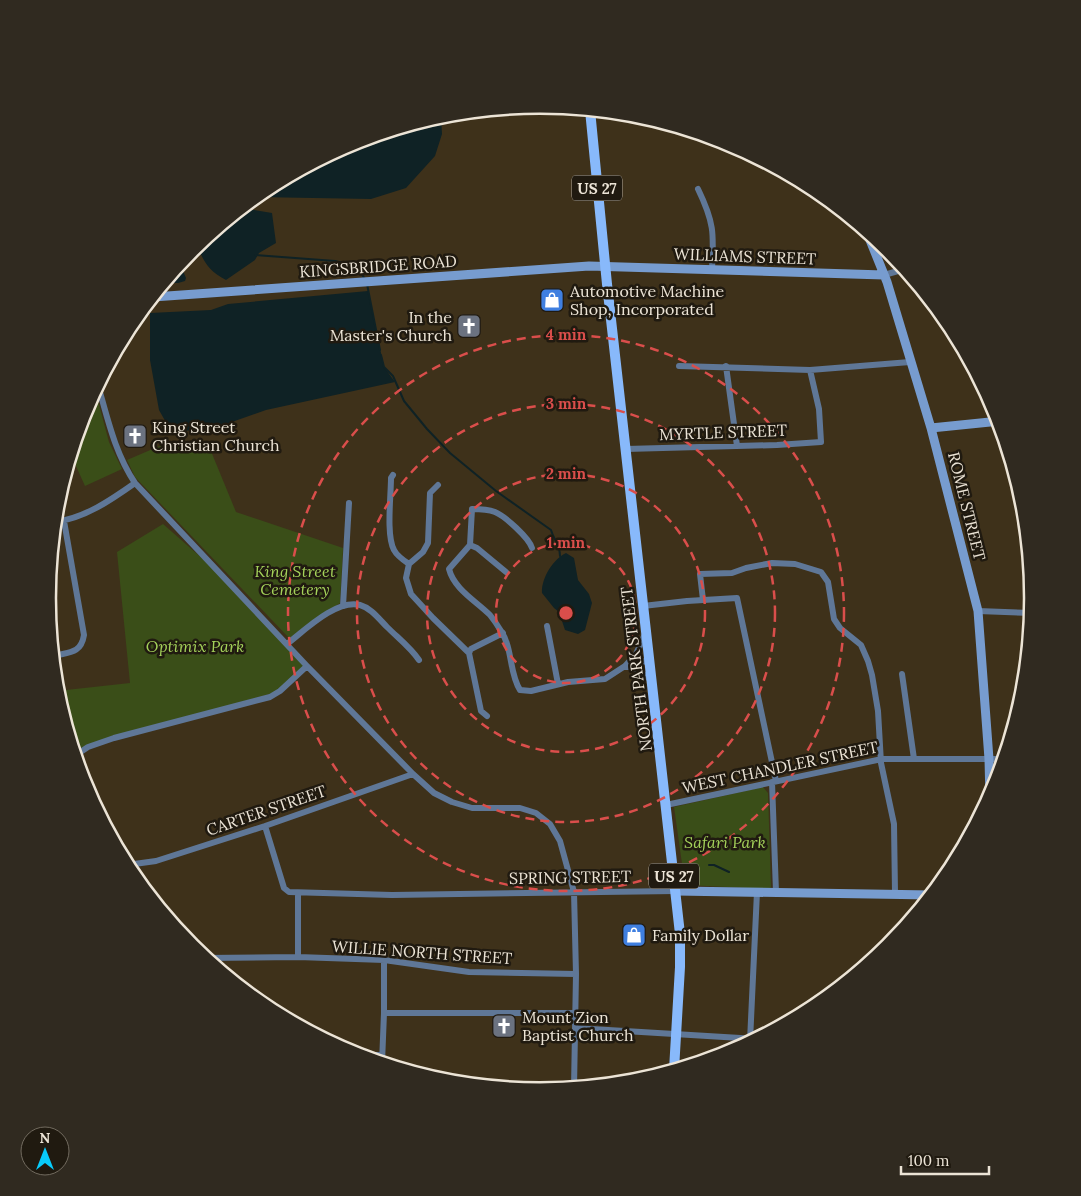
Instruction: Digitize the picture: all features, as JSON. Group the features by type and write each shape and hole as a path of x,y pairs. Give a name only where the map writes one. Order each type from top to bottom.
{"main road":[{"name":"US 27","path":"591,117 605,266"},
{"name":"NORTH PARK STREET","path":"605,266 680,934 674,1063"}],"street":[{"path":"698,189 708,210 713,227 712,269"},
{"name":"ROME STREET","path":"872,246 884,275 931,428 978,610 990,779"},
{"name":"WILLIAMS STREET","path":"605,266 884,275"},
{"name":"KINGSBRIDGE ROAD","path":"162,296 496,271 605,266"},
{"path":"884,275 897,271"},
{"path":"679,366 810,370 910,362"},
{"path":"726,366 737,446"},
{"name":"MYRTLE STREET","path":"626,449 821,442 819,409 810,370"},
{"path":"101,395 114,444 124,466 135,483 307,666 413,774 434,793 452,802 472,808 520,808 536,813 550,824 560,841 574,892 576,974 574,1081"},
{"path":"931,428 991,422"},
{"path":"393,476 390,536 394,551 409,564"},
{"path":"59,654 77,650 82,645 84,635 64,521 86,513 135,483"},
{"path":"438,485 430,493 428,542 422,552 409,564 406,578 411,594 469,652 481,711 487,716"},
{"path":"342,606 349,503"},
{"path":"532,548 531,543 497,513 485,509 472,509 470,544 449,569 460,588 490,616 503,633 507,642 516,684 520,690 531,691 558,684 605,679 625,666 636,654 646,631"},
{"path":"470,544 478,548 506,572"},
{"path":"703,600 700,574 732,573 772,563 795,564 821,572 828,582 834,619 840,628 860,645 868,661 878,711 882,759 894,824 895,893"},
{"path":"643,606 737,598 774,782 776,892"},
{"path":"287,644 317,621 342,606 349,604 362,606 372,612 411,650 418,660"},
{"path":"978,610 1025,613"},
{"path":"547,626 558,684"},
{"path":"469,652 471,648 503,633"},
{"path":"625,666 650,660"},
{"path":"81,751 88,747 114,738 270,697 287,686 307,666"},
{"path":"625,666 638,670 652,682"},
{"path":"902,674 914,759"},
{"name":"WEST CHANDLER STREET","path":"666,805 882,759 997,759"},
{"name":"CARTER STREET","path":"136,864 156,861 265,826 413,774"},
{"path":"265,826 284,888 289,892 298,893 298,957"},
{"name":"SPRING STREET","path":"298,893 392,895 676,891 924,895"},
{"path":"752,1033 757,892"},
{"name":"WILLIE NORTH STREET","path":"217,958 298,957 384,960 469,972 576,974"},
{"path":"382,1056 384,960"},
{"path":"384,1013 575,1012"},
{"path":"575,1028 739,1039"}],"green space":[{"path":"98,402 109,442 122,469 85,486 75,465"},
{"name":"King Street Cemetery","path":"169,442 180,446 208,444 236,512 343,548 340,603 290,639 135,477 127,460"},
{"name":"Optimix Park","path":"163,524 228,581 307,666 280,691 114,738 82,753 66,690 130,683 117,552"},
{"name":"Safari Park","path":"763,787 768,793 771,887 769,889 685,885 674,807"}],"water":[{"path":"441,124 442,134 435,156 406,188 371,199 268,197 326,164 355,151 385,139"},
{"path":"252,210 272,213 276,243 259,253 255,260 226,280 215,273 201,254 221,234"},
{"path":"183,271 186,278 185,281 173,283"},
{"path":"368,291 384,367 395,382 266,410 212,429 182,431 168,426 159,410 150,360 150,313 211,310 228,304"},
{"path":"566,553 574,558 578,580 589,594 592,603 585,630 578,634 565,630 559,612 542,593 546,576 552,565"}],"waterway":[{"path":"255,255 335,261 356,266 365,279"},
{"path":"367,284 380,350"},
{"path":"381,355 384,367 393,376 404,401 427,429 450,453 496,491 551,530 559,548 560,556"},
{"path":"709,865 714,865 729,872"}],"place":[{"name":"Automotive Machine Shop, Incorporated","path":"552,300"},
{"name":"In the Master's Church","path":"469,326"},
{"name":"King Street Christian Church","path":"135,436"},
{"name":"Family Dollar","path":"634,935"},
{"name":"Mount Zion Baptist Church","path":"504,1026"}]}
